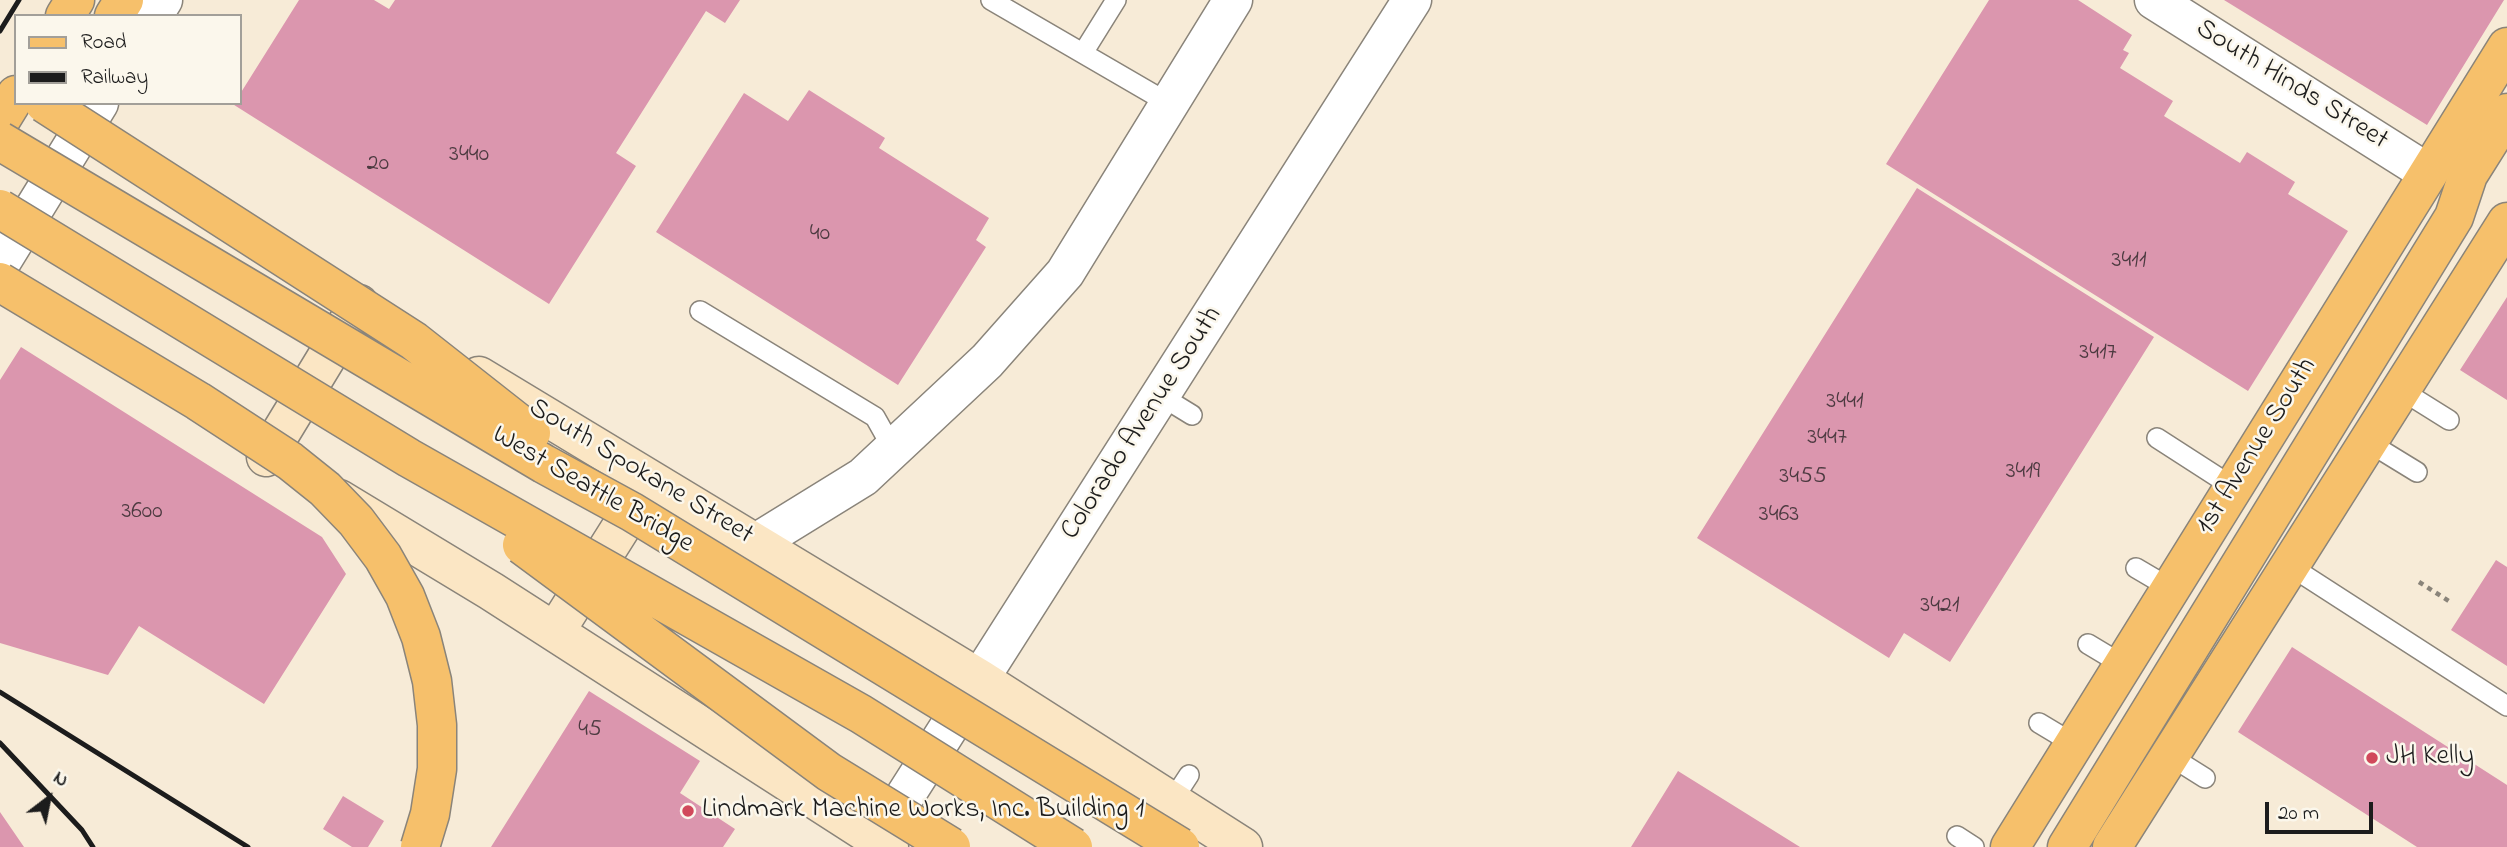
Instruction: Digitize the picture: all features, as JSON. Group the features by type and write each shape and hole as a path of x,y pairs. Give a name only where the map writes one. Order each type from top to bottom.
{"main road":[{"name":"1st Avenue South","path":"2010,847 2507,47"},
{"path":"0,79 14,91"},
{"path":"0,121 14,96"},
{"name":"South Spokane Street","path":"37,105 79,135 359,304 642,496 756,543 980,679 1181,788 1243,847"},
{"path":"47,105 414,341 642,496 555,632"},
{"path":"0,192 56,105"},
{"path":"2067,847 2454,216 2468,175 2507,113"},
{"name":"West Seattle Bridge","path":"0,141 544,464 642,496 1180,847"},
{"path":"2454,216 2487,187 2507,155"},
{"path":"0,209 409,458 861,714 1073,847"},
{"path":"2112,847 2507,224"},
{"path":"0,282 198,401 290,461 325,489 356,521 383,557 405,596 421,637 432,681 437,725 437,769 430,814 420,847"},
{"path":"0,297 374,519 555,632 880,845"},
{"path":"266,457 359,304"},
{"path":"409,458 603,607 773,732 829,772 951,847"},
{"path":"1142,847 1181,788"}],"street":[{"path":"756,543 863,477 987,361 1065,274 1233,0"},
{"name":"Colorado Avenue South","path":"880,845 980,679 1176,405 1412,0"},
{"name":"South Hinds Street","path":"2157,1 2428,173"},
{"path":"0,264 98,105"}],"lane":[{"path":"991,0 1170,104"},
{"path":"1083,53 1116,0"},
{"path":"700,311 875,417 893,449"},
{"path":"2402,390 2449,420"},
{"path":"2157,438 2233,487"},
{"path":"2368,442 2417,472"},
{"path":"2290,566 2507,706"},
{"path":"2136,568 2170,588"},
{"path":"2088,644 2123,665"},
{"path":"2039,723 2074,744"},
{"path":"2170,755 2205,778"},
{"path":"1957,836 1974,847"}],"path":[{"path":"2419,582 2452,603"}],"building":[{"path":"299,0 374,0 389,9 395,0 740,0 725,23 706,11 616,153 636,166 549,304 234,105 242,105 242,91"},
{"path":"1989,0 2078,0 2132,35 2123,50 2129,53 2120,68 2173,101 2164,116 2240,163 2247,152 2295,182 2288,194 2348,231 2248,391 1886,164"},
{"path":"2224,0 2504,0 2427,125"},
{"path":"809,90 885,138 879,148 989,218 976,240 986,247 898,385 656,232 744,93 788,121"},
{"path":"1917,188 2154,337 1950,662 1904,633 1889,658 1697,538"},
{"path":"2507,297 2507,400 2460,370"},
{"path":"21,347 322,537 346,574 264,704 139,626 108,675 0,643 0,380"},
{"path":"2496,560 2507,567 2507,666 2451,630"},
{"name":"JH Kelly","path":"2292,647 2507,785 2507,847 2417,847 2238,732"},
{"path":"589,691 700,761 680,793 735,829 723,847 491,847"},
{"path":"1678,771 1800,847 1631,847"},
{"path":"343,796 384,821 368,847 352,847 323,829"},
{"path":"0,812 24,847 0,847"}],"railway":[{"path":"0,31 19,0"},
{"path":"0,692 248,847"},
{"path":"0,743 82,830 93,847"}],"place":[{"name":"JH Kelly","path":"2372,758"},
{"name":"Lindmark Machine Works, Inc. Building 1","path":"688,811"}]}
